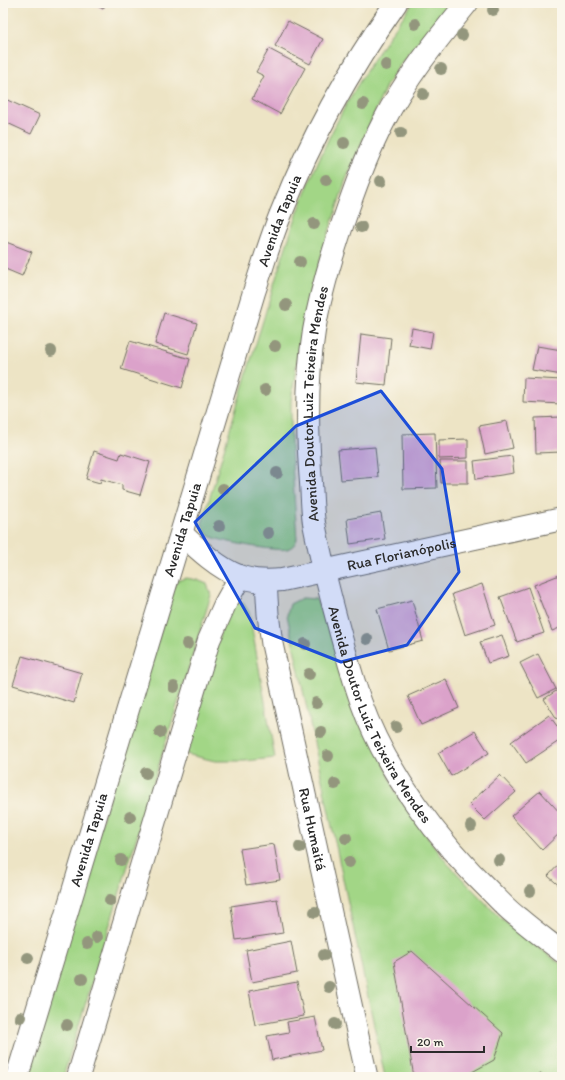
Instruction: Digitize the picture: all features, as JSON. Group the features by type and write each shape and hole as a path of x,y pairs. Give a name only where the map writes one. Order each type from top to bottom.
{"street":[{"name":"Avenida Tapuia","path":"17,1077 254,292 281,213 296,177 335,102 377,30 396,3"},
{"name":"Avenida Doutor Luiz Teixeira Mendes","path":"467,3 409,79 383,123 358,179 338,234 323,285 312,345 309,372 309,466 314,522 324,570 336,616 361,702 381,746 404,785 437,833 468,870 518,918 562,952"},
{"name":"Rua Florianópolis","path":"240,577 266,581 282,580 562,519"},
{"path":"78,1077 209,640 225,604 240,577 208,558 182,534"},
{"name":"Rua Humaitá","path":"266,581 272,644 367,1077"}],"highlighted area":[{"path":"381,391 442,469 459,572 407,645 341,662 255,628 195,522 296,426"}],"green space":[{"path":"413,3 449,3 404,59 386,86 345,182 312,285 301,335 291,401 291,448 297,539 295,544 291,547 281,550 247,545 213,537 207,534 202,524 295,220 315,169 346,105 373,60"},
{"path":"186,578 207,584 211,595 63,1077 23,1077 176,581"},
{"path":"302,598 316,599 396,793 422,830 447,863 501,919 562,965 562,1077 385,1077 287,615 290,604"},
{"path":"234,603 243,603 249,612 275,758 245,761 215,761 186,754 227,609"}],"building":[{"path":"92,3 106,3 103,9"},
{"path":"288,21 323,39 310,64 275,46"},
{"path":"269,49 305,68 280,114 252,99 264,76 256,72"},
{"path":"3,98 40,115 31,134 3,121"},
{"path":"6,242 32,252 22,276 3,268 3,250"},
{"path":"164,313 197,323 188,354 155,344"},
{"path":"412,328 433,332 430,349 409,345"},
{"path":"361,334 391,338 386,385 356,382"},
{"path":"130,341 190,359 182,388 121,369"},
{"path":"537,346 562,350 562,375 532,370"},
{"path":"524,378 562,380 561,404 523,402"},
{"path":"562,417 562,452 536,453 535,418"},
{"path":"507,421 513,448 485,454 479,426"},
{"path":"435,433 437,488 403,489 402,434"},
{"path":"468,439 468,458 439,459 439,440"},
{"path":"375,447 378,477 341,480 338,450"},
{"path":"94,451 119,459 121,453 150,462 140,495 122,490 122,485 101,479 100,483 86,479"},
{"path":"512,456 514,473 476,479 474,461"},
{"path":"440,461 468,461 468,483 441,483"},
{"path":"381,513 385,539 350,544 347,519"},
{"path":"562,574 562,627 552,631 534,585"},
{"path":"482,584 495,625 465,635 452,594"},
{"path":"528,587 544,633 517,642 500,597"},
{"path":"412,600 423,641 389,650 377,609"},
{"path":"502,635 509,656 488,663 480,642"},
{"path":"538,654 556,689 538,698 520,663"},
{"path":"22,656 82,673 74,703 13,685"},
{"path":"446,679 459,708 421,725 408,696"},
{"path":"562,687 562,716 557,719 544,699"},
{"path":"549,715 562,733 562,739 526,763 511,742"},
{"path":"475,731 489,753 451,776 438,753"},
{"path":"500,775 516,792 485,820 469,804"},
{"path":"540,791 562,815 562,831 542,850 511,816"},
{"path":"274,844 280,880 246,885 240,849"},
{"path":"562,861 562,888 548,876"},
{"path":"277,899 283,933 236,940 231,906"},
{"path":"291,941 297,973 252,982 246,950"},
{"path":"412,951 503,1033 494,1060 463,1077 414,1077 394,962"},
{"path":"297,982 304,1016 255,1025 249,991"},
{"path":"315,1017 322,1050 272,1060 267,1036 289,1032 287,1022"},
{"path":"541,1074 542,1077 528,1077 528,1076"}]}
